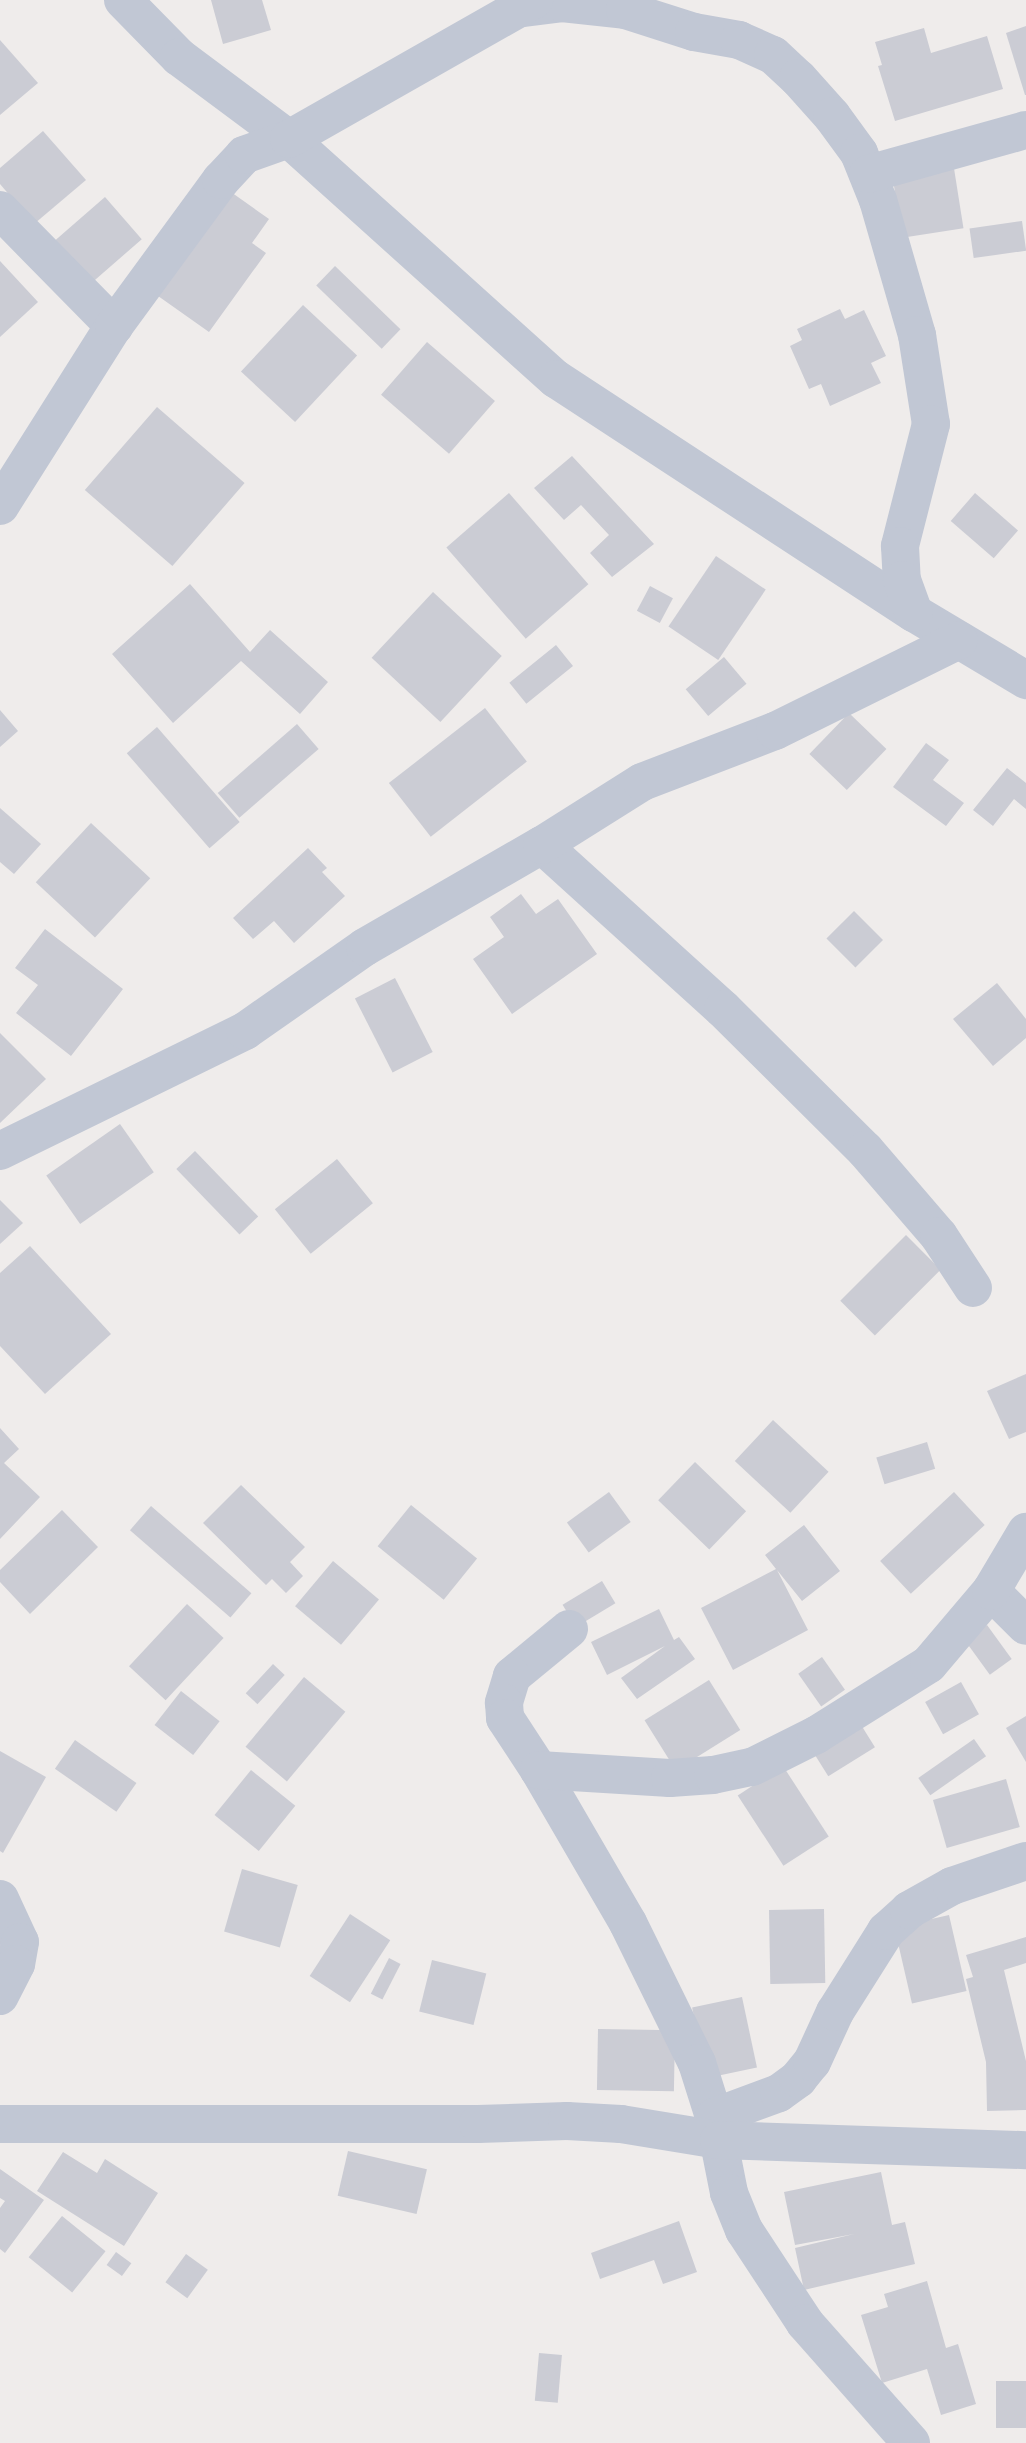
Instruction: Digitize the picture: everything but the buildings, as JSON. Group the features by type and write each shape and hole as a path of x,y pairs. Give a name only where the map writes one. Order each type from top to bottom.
{"street":[{"path":"123,0 179,57 289,139 556,379 914,613 1026,680"},
{"path":"0,506 114,326 221,180 244,155 289,139 525,4 562,3 625,10 694,32 739,40 773,55 832,116 859,153 868,174 917,335 931,424 901,546 902,580 914,613"},
{"path":"868,174 1026,130"},
{"path":"0,210 114,326"},
{"path":"0,1150 245,1031 365,947 542,845 642,782 775,731 959,640"},
{"path":"542,845 723,1009 865,1150 939,1236 973,1288"},
{"path":"539,1770 670,1778 713,1775 752,1767 816,1735 929,1664 990,1591 1026,1532"},
{"path":"990,1591 1026,1626"},
{"path":"569,1629 512,1676 504,1703 505,1718 539,1770 628,1923 698,2063 716,2129 729,2193 744,2230 805,2323 911,2443"},
{"path":"716,2129 798,2079 812,2062 835,2012 886,1931 909,1910 953,1886 1026,1861"},
{"path":"0,1899 20,1942 16,1964 0,1996"},
{"path":"0,2124 478,2124 567,2121 1026,2150"}]}
